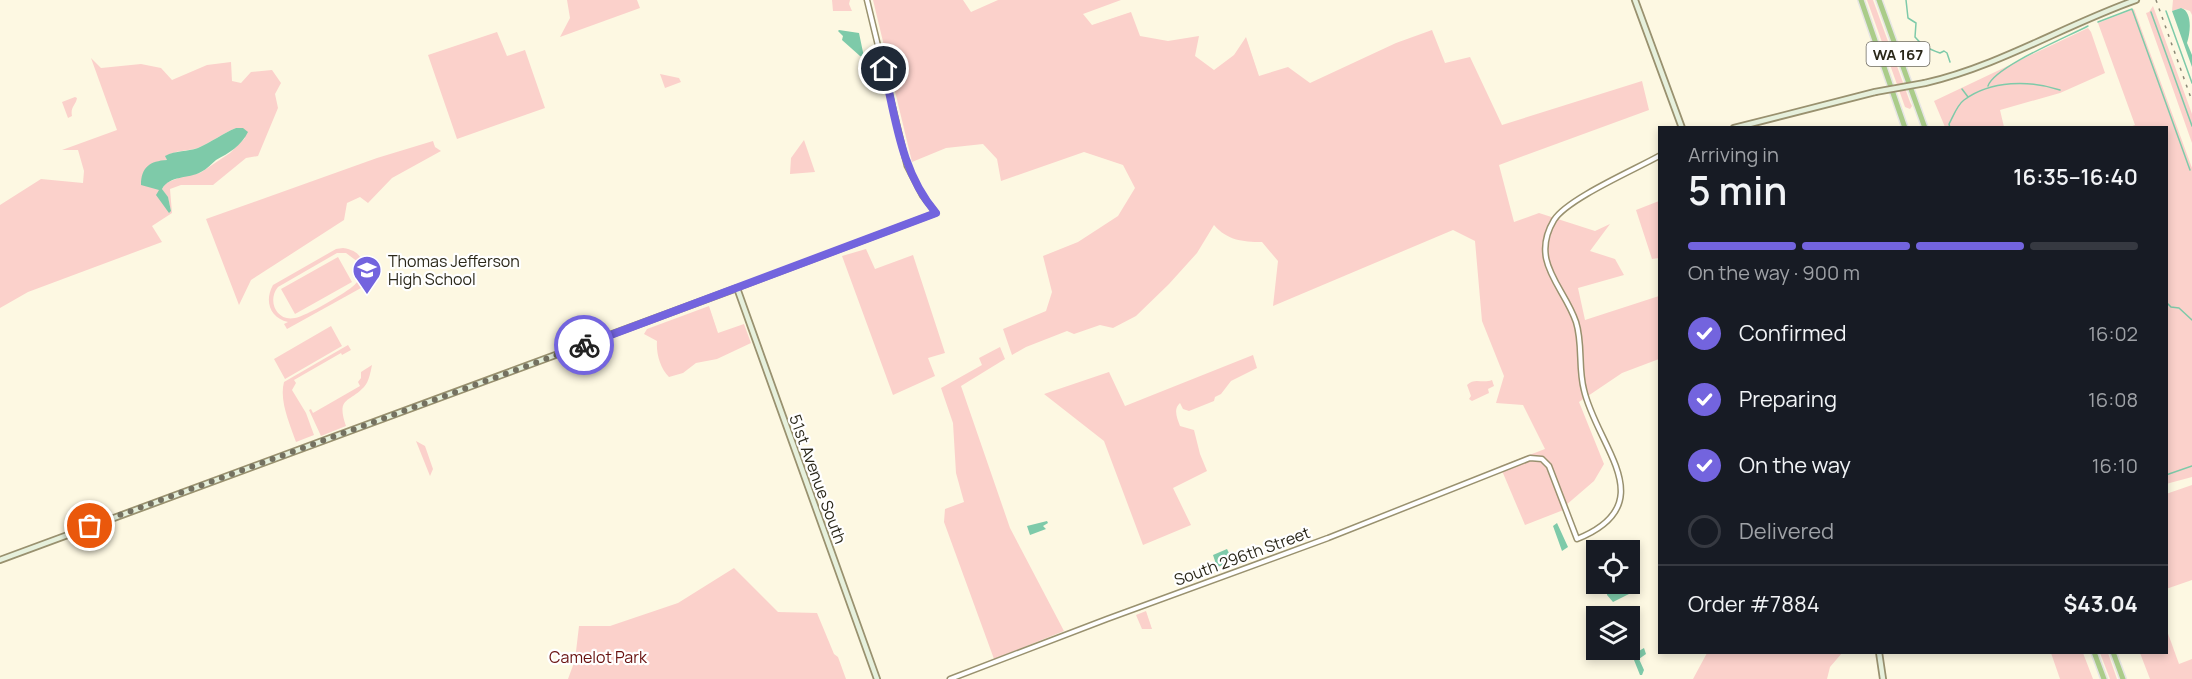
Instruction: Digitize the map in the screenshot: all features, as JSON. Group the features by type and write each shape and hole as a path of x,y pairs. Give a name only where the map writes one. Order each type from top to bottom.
{"highway":[{"name":"WA 167","path":"1861,0 1904,126"},
{"name":"WA 167","path":"1879,0 1924,126"},
{"path":"2095,654 2104,679"},
{"path":"2114,654 2122,679"}],"main road":[{"path":"1635,0 1681,126"},
{"path":"1742,126 1875,92 1946,78 1991,62 2136,0"},
{"path":"0,560 737,288"},
{"name":"51st Avenue South","path":"737,288 877,679"},
{"path":"1879,654 1883,679"}],"street":[{"path":"737,288 936,213 922,195 907,166 867,0"},
{"name":"South 296th Street","path":"950,679 1107,618 1317,542 1535,457 1542,459 1552,471 1577,538 1594,531 1616,511 1620,501 1620,474 1588,407 1583,388 1576,322 1548,268 1546,247 1552,226 1566,207 1658,157"}],"green space":[{"path":"567,0 637,0 640,8 560,37 570,18"},
{"path":"832,0 850,0 852,11 833,11"},
{"path":"873,0 963,0 971,12 998,0 1121,0 1083,14 1092,25 1131,12 1140,36 1168,41 1199,36 1195,56 1214,70 1234,55 1246,37 1259,76 1288,67 1310,83 1396,43 1432,30 1445,63 1470,57 1502,125 1642,81 1649,110 1499,165 1514,222 1539,213 1595,231 1610,224 1590,251 1615,259 1624,275 1578,288 1585,320 1658,296 1658,359 1622,373 1579,402 1604,464 1594,481 1565,506 1566,509 1525,525 1500,466 1545,449 1523,405 1496,403 1504,376 1482,321 1475,241 1453,230 1273,306 1278,261 1262,242 1235,239 1224,234 1214,225 1197,253 1136,316 1113,328 1100,325 1074,334 1067,331 1012,355 1003,329 1046,311 1052,292 1043,256 1078,242 1118,216 1135,188 1123,165 1084,152 1001,181 997,159 983,144 946,148 912,162"},
{"path":"1867,0 1873,0 1912,106 1910,109 1905,107"},
{"path":"2173,0 2192,0 2192,15 2190,11 2181,8 2172,11"},
{"path":"2153,6 2192,114 2192,143 2146,13"},
{"path":"2134,9 2192,168 2192,477 2168,483 2168,126 2132,126 2135,125 2098,23"},
{"path":"2088,28 2105,73 2060,93 2000,110 2004,126 1945,126 1934,101"},
{"path":"497,32 507,56 525,50 545,108 457,139 428,55"},
{"path":"91,58 101,68 141,64 161,68 172,80 207,65 231,62 232,81 241,83 251,72 272,70 281,83 275,94 278,108 258,156 246,158 213,185 181,185 170,189 172,213 152,226 162,242 28,292 0,308 0,205 41,179 83,183 84,171 78,150 62,150 117,130","holes":["243,128 245,138 230,153 200,173 166,183 162,189 168,198 171,211 159,190 166,156 198,148 231,130"]},
{"path":"660,74 679,78 681,82 665,88"},
{"path":"77,98 72,116 68,118 62,102"},
{"path":"804,140 815,172 790,174 791,158"},
{"path":"433,141 435,147 441,151 392,178 368,203 360,197 347,203 344,220 251,280 239,305 206,219 377,158"},
{"path":"1658,201 1658,258 1652,259 1636,210"},
{"path":"336,249 351,250 360,257 370,283 287,329 284,324 288,322 277,317 270,308 269,297 273,285","holes":["337,253 346,253 358,262 361,276 353,286 324,305 295,318 283,317 278,313 273,298 278,287"]},
{"path":"866,249 875,269 913,255 945,353 928,358 935,376 893,395 842,256"},
{"path":"338,257 352,282 295,314 281,289"},
{"path":"709,306 718,333 744,324 751,343 717,359 696,363 683,373 669,377 659,360 657,341 644,334 647,329"},
{"path":"331,326 342,346 285,379 274,359"},
{"path":"348,345 351,350 342,355 341,353 294,380 296,383 292,390 306,413 314,435 296,442 284,405 284,382"},
{"path":"1000,347 1005,359 961,386 1010,528 1064,631 994,659 944,522 945,509 964,502 956,473 953,423 941,388 982,365 979,358"},
{"path":"1253,355 1257,368 1231,381 1221,394 1215,397 1214,401 1189,411 1183,409 1180,403 1178,405 1176,414 1180,426 1194,430 1207,471 1173,488 1191,525 1143,545 1104,441 1044,394 1109,372 1125,406"},
{"path":"372,365 366,385 343,405 346,426 321,436 309,410 311,409 313,413 360,386 358,382 361,372"},
{"path":"1492,380 1494,386 1488,389 1489,393 1472,401 1469,399 1471,396 1467,385 1473,381"},
{"path":"416,441 425,446 433,469 430,476"},
{"path":"2192,485 2192,580 2168,588 2168,493"},
{"name":"Camelot Park","path":"734,568 778,612 817,613 846,679 568,679 575,660 579,626 610,626 678,603"},
{"path":"1146,611 1152,629 1142,629 1136,615"},
{"path":"2168,634 2179,664 2192,659 2192,679 2150,679 2140,654 2168,654"},
{"path":"1706,654 1841,654 1830,667 1827,679 1693,679"},
{"path":"2051,654 2083,654 2093,679 2060,679"},
{"path":"2100,654 2108,654 2117,679 2110,679"}],"shaded area":[{"path":"2181,8 2189,17 2187,43 2192,55 2192,67 2172,11"},
{"path":"839,30 859,33 864,57 842,40 843,36"},
{"path":"236,128 243,128 248,132 234,149 201,172 174,179 165,185 162,189 168,197 171,211 169,213 156,195 159,190 141,185 145,169 151,164 167,160 165,156 169,154 198,148"},
{"path":"1047,521 1048,523 1043,526 1046,529 1030,535 1027,526"},
{"path":"1557,523 1568,547 1562,551 1553,526"},
{"path":"1227,549 1233,561 1224,558 1224,565 1217,567 1213,555"},
{"path":"1607,594 1629,594 1613,602"},
{"path":"1644,648 1646,654 1640,658 1640,650"},
{"path":"1634,660 1639,660 1644,670 1640,675"}],"waterway":[{"path":"1906,0 1908,18 1916,23 1915,37 1929,49 1947,53 1950,62"},
{"path":"2098,22 2132,9 2190,170"},
{"path":"2166,11 2192,83"},
{"path":"2151,12 2192,126"},
{"path":"1988,86 1993,78 2003,70 2088,26"},
{"path":"1950,126 1962,102 1975,93 1998,85 2024,83 2060,90"},
{"path":"1962,89 1968,97"},
{"path":"2168,304 2179,308 2192,320"},
{"path":"2168,474 2192,466"}],"railway":[{"path":"2156,0 2192,101"}],"way so far":[{"path":"90,526 584,345"}],"place":[{"name":"Thomas Jefferson High School","path":"367,296"}],"route":[{"path":"584,345 936,213 922,195 907,166 884,69"}]}
